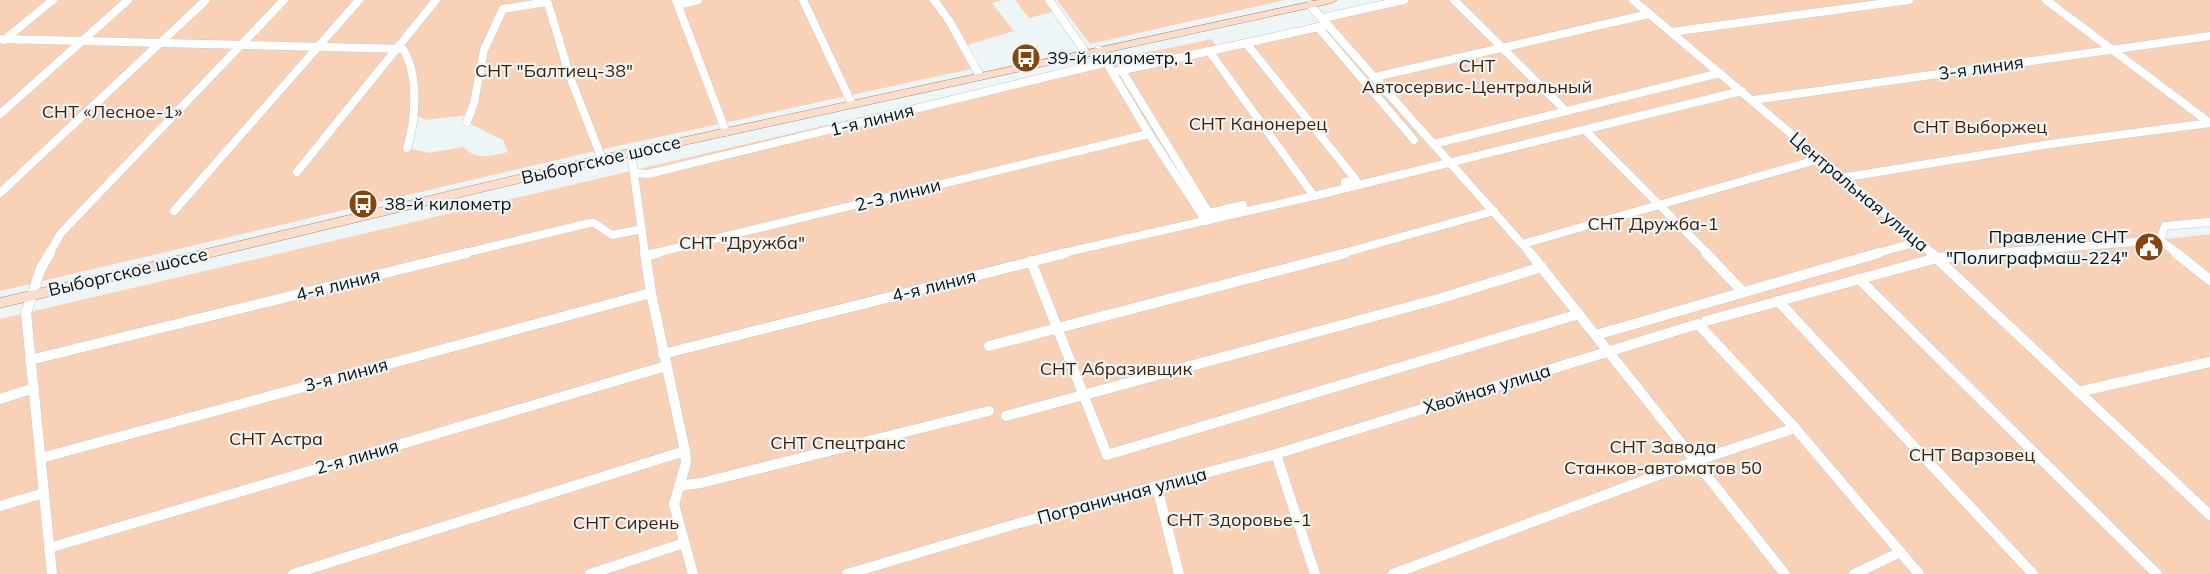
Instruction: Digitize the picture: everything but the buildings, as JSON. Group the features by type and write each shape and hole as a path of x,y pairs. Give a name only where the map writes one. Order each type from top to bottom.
{"main road":[{"path":"1311,5 1332,0"},
{"name":"Выборгское шоссе","path":"0,303 602,159 1311,5"}],"street":[{"path":"2,41 53,0"},
{"path":"0,114 128,0"},
{"path":"0,193 206,0"},
{"path":"52,574 26,313 40,268 61,233 284,0"},
{"path":"174,211 359,0"},
{"path":"297,172 436,0"},
{"path":"698,0 677,3 726,132"},
{"path":"803,0 852,104"},
{"path":"934,0 950,22 980,76"},
{"path":"1049,0 1086,53"},
{"path":"1118,72 1318,27 1325,22 1404,0"},
{"path":"1454,0 1566,111"},
{"name":"Центральная улица","path":"1633,0 1937,258 2209,514"},
{"path":"1671,32 1909,0"},
{"path":"2046,0 2210,123"},
{"path":"467,122 474,103 484,50 503,9 547,1 570,77 602,159"},
{"path":"1311,5 1523,244 1785,574"},
{"path":"1375,77 1649,14"},
{"path":"1318,27 1414,140"},
{"name":"3-я линия","path":"1753,100 2210,36"},
{"path":"2,41 403,49 407,53 412,77 413,130 407,148"},
{"path":"1246,43 1356,180 1312,193"},
{"path":"1099,50 1118,72 1209,213 1243,205"},
{"path":"1209,51 1312,193"},
{"name":"1-я линия","path":"636,173 648,174 1108,62"},
{"path":"1118,72 1149,134 1206,220"},
{"path":"1434,144 1720,73"},
{"path":"1312,193 1451,162 1742,91"},
{"path":"1841,178 2050,144 2210,123"},
{"path":"1585,130 1661,205 1743,292"},
{"name":"2-3 линии","path":"646,256 1149,134"},
{"path":"631,153 636,173 651,293 685,451 686,463 674,504 693,574"},
{"path":"1523,244 1820,159"},
{"name":"4-я линия","path":"663,354 1312,193"},
{"path":"989,346 1419,234 1494,211"},
{"path":"2160,240 2165,226 2210,222"},
{"name":"4-я линия","path":"30,360 590,223 594,223 612,236 642,229"},
{"path":"1937,258 2160,240 2210,280"},
{"path":"1596,335 1917,242"},
{"name":"Хвойная улица","path":"1276,454 1702,322 1937,258"},
{"path":"1031,261 1107,455 1580,314"},
{"path":"1006,416 1442,298 1542,267"},
{"path":"1859,279 2157,574"},
{"name":"3-я линия","path":"40,458 651,293"},
{"path":"1778,301 2033,574"},
{"path":"1702,322 1919,574"},
{"path":"2078,392 2210,362"},
{"name":"2-я линия","path":"50,548 666,366"},
{"path":"0,399 34,388"},
{"path":"679,486 701,483 989,411"},
{"path":"1393,574 1695,461 1795,428"},
{"path":"293,574 685,451"},
{"path":"1276,454 1315,574"},
{"name":"Пограничная улица","path":"847,574 1016,524 1276,454"},
{"path":"1157,487 1179,574"},
{"path":"0,506 44,493"},
{"path":"590,574 684,543"},
{"path":"1854,574 1901,552"}],"green space":[{"path":"0,0 1003,0 992,3 1014,31 964,46 976,68 595,151 0,291","holes":["413,114 425,120 470,115 467,122 503,140 508,152 479,156 463,147 429,153 407,148"]},
{"path":"1015,0 1049,0 1056,11 1029,18"},
{"path":"1057,0 1285,0 1090,44"},
{"path":"1405,0 2210,0 2210,223 2165,226 2160,240 2210,234 2210,574 0,574 0,319 1091,63 1211,39 1219,49 1322,26 1323,19"}],"place":[{"name":"39-й километр, 1","path":"1026,58"},
{"name":"38-й километр","path":"363,204"},
{"name":"Правление СНТ \"Полиграфмаш-224\"","path":"2149,247"}],"park label":[{"name":"СНТ \"Балтиец-38\"","path":"554,71"},
{"name":"СНТ Автосервис-Центральный","path":"1477,76"},
{"name":"СНТ «Лесное-1»","path":"112,112"},
{"name":"СНТ Канонерец","path":"1258,124"},
{"name":"СНТ Выборжец","path":"1980,127"},
{"name":"СНТ Дружба-1","path":"1653,224"},
{"name":"СНТ \"Дружба\"","path":"742,243"},
{"name":"СНТ Абразивщик","path":"1116,369"},
{"name":"СНТ Астра","path":"276,439"},
{"name":"СНТ Спецтранс","path":"838,443"},
{"name":"СНТ Варзовец","path":"1972,455"},
{"name":"СНТ Завода Станков-автоматов 50","path":"1663,457"},
{"name":"СНТ Здоровье-1","path":"1239,520"},
{"name":"СНТ Сирень","path":"626,523"}]}
